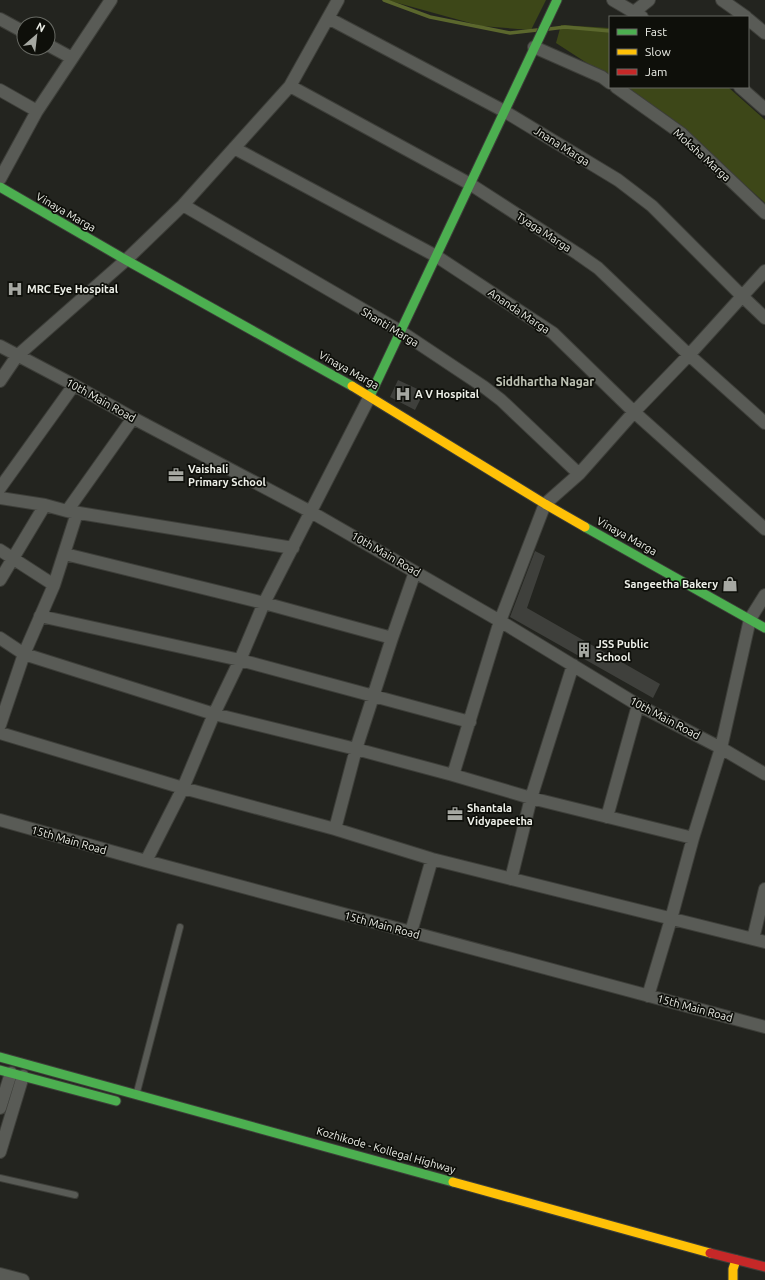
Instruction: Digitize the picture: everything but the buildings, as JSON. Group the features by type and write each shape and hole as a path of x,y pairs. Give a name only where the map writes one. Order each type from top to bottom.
{"street":[{"path":"0,179 37,111 111,0"},
{"path":"0,381 17,356 126,260 183,205 290,86 338,0"},
{"path":"146,861 183,788 214,714 240,660 264,603 370,396 557,0"},
{"path":"613,0 638,14 649,0"},
{"path":"722,0 744,16"},
{"name":"Jnana Marga","path":"328,18 504,111 618,180 652,206 765,318"},
{"path":"0,19 16,28"},
{"path":"749,20 765,33"},
{"path":"537,41 609,82"},
{"path":"56,49 72,58"},
{"name":"Tyaga Marga","path":"290,86 470,184 598,268 689,355 765,423"},
{"name":"Moksha Marga","path":"617,88 682,134 765,213"},
{"path":"741,88 765,109"},
{"path":"0,90 37,111"},
{"name":"Ananda Marga","path":"234,148 436,256 553,333 634,412 765,528"},
{"name":"Vinaya Marga","path":"0,188 370,396 545,504 765,628"},
{"name":"Shanti Marga","path":"183,205 400,331 502,400 579,474"},
{"path":"453,775 500,621 545,504 579,474 634,412 689,355 765,271"},
{"name":"10th Main Road","path":"0,346 74,384 133,418 311,512 500,621 638,704 721,748 765,774"},
{"path":"0,488 74,384"},
{"path":"0,724 24,654 54,585 65,554 72,512 133,418"},
{"path":"0,498 45,505 72,512 293,548"},
{"path":"0,580 45,505"},
{"path":"0,550 54,585"},
{"path":"65,554 264,603 392,638"},
{"path":"335,829 356,749 415,572"},
{"path":"648,996 671,919 692,838 721,748 750,619 765,595"},
{"path":"40,616 240,660 470,722"},
{"path":"0,638 24,654 214,714 356,749 607,818 692,838"},
{"path":"511,879 531,798 572,665"},
{"path":"607,818 638,704"},
{"path":"0,733 183,788 335,829 432,859 765,942"},
{"name":"15th Main Road","path":"0,820 146,861 765,1027"},
{"path":"411,932 432,859"},
{"path":"753,939 765,889"},
{"name":"Kozhikode - Kollegal Highway","path":"0,1057 137,1094 731,1266 765,1267"},
{"path":"0,1108 5,1071 124,1103"},
{"path":"0,1152 23,1076"},
{"path":"283,1144 642,1244"},
{"path":"731,1266 743,1273"},
{"path":"731,1266 733,1280"},
{"path":"0,1274 22,1280"}],"lane":[{"path":"137,1094 180,927"},
{"path":"0,1178 75,1196"}],"green space":[{"path":"387,0 546,0 531,30 481,26"},
{"path":"561,25 609,28 609,77 556,43"},
{"path":"626,88 729,88 765,120 765,203 667,115"}],"waterway":[{"path":"384,0 430,17 510,33 537,30"},
{"path":"549,29 565,27 609,31"}],"traffic: fast":[{"path":"370,396 557,0"},
{"path":"0,187 126,260 352,386"},
{"path":"585,527 765,628"},
{"path":"0,1057 453,1182"},
{"path":"0,1070 116,1101"}],"traffic: slow":[{"path":"352,386 585,527"},
{"path":"453,1182 710,1253"},
{"path":"733,1280 733,1269 736,1260"}],"traffic: jam":[{"path":"710,1253 765,1267"}],"place":[{"name":"MRC Eye Hospital","path":"15,289"},
{"name":"A V Hospital","path":"403,394"},
{"name":"Vaishali Primary School","path":"176,475"},
{"name":"Sangeetha Bakery","path":"730,584"},
{"name":"JSS Public School","path":"584,650"},
{"name":"Shantala Vidyapeetha","path":"455,814"}],"district":[{"name":"Siddhartha Nagar","path":"545,381"}]}
